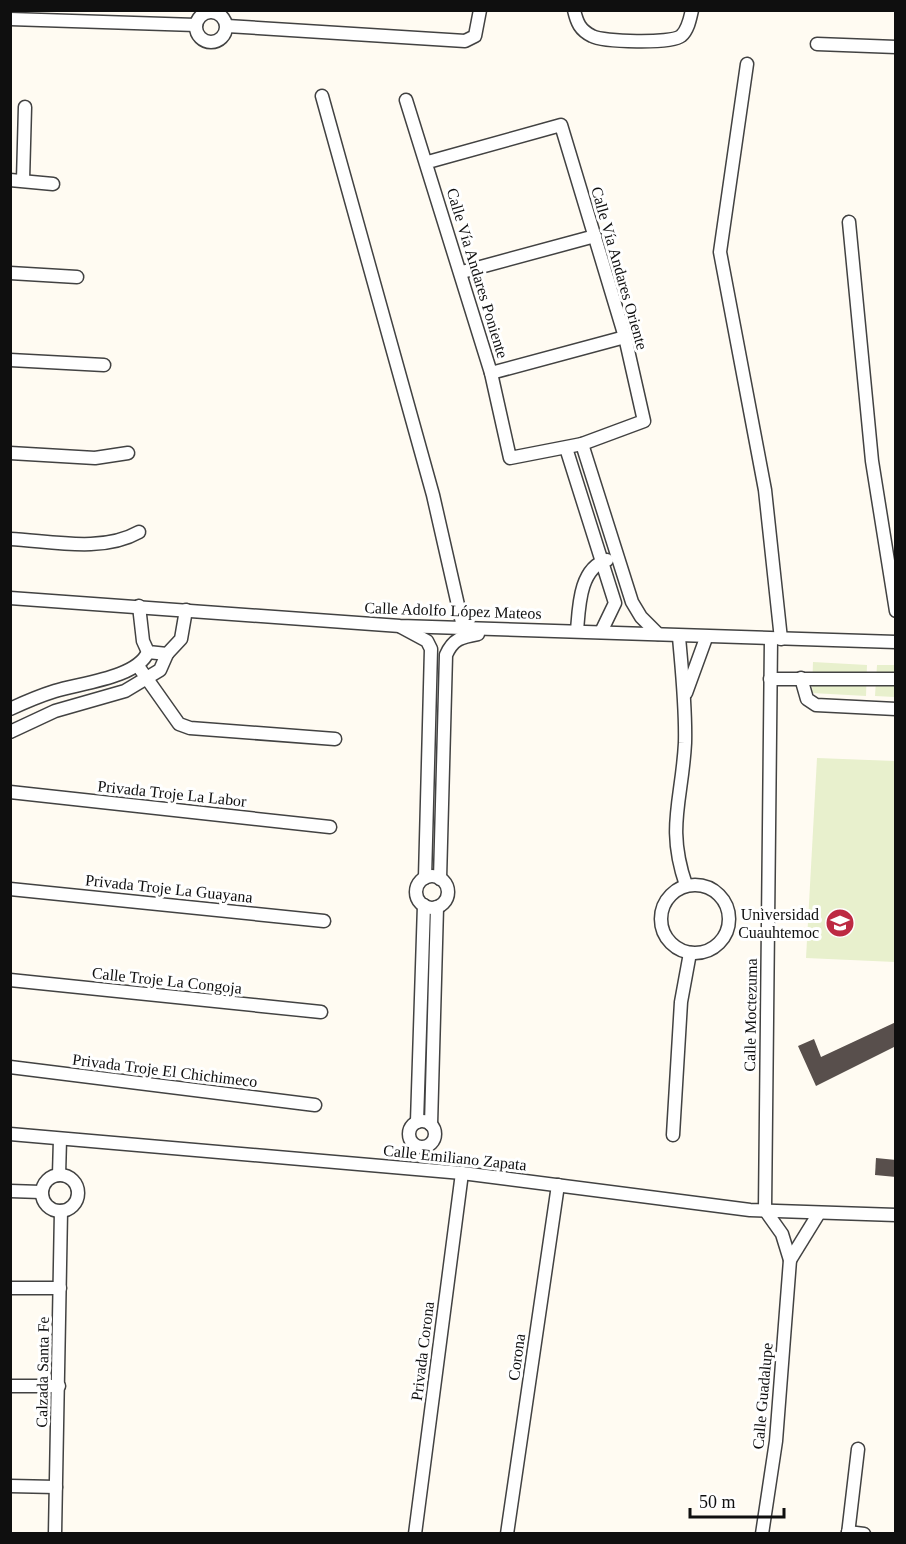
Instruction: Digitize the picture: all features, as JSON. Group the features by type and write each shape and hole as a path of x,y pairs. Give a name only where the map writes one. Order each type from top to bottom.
{"street":[{"path":"226,26 465,41 475,36 480,10"},
{"path":"574,10 578,26 594,38 665,42 681,36 689,23 692,10"},
{"path":"206,12 220,12 226,26 222,38 211,43 199,38 196,25 206,12"},
{"path":"10,19 196,25"},
{"path":"817,44 896,47"},
{"name":"Calle Moctezuma","path":"747,64 720,252 765,490 776,639 770,679 765,1210"},
{"path":"322,96 433,495 463,627"},
{"name":"Calle Vía Andares Poniente","path":"406,100 462,272 491,374 510,459 566,448"},
{"path":"26,107 17,180 53,184"},
{"name":"Calle Vía Andares Oriente","path":"428,162 561,125 625,337 644,421 582,444"},
{"path":"849,222 872,461 896,611"},
{"path":"462,272 595,236"},
{"path":"10,273 77,277"},
{"path":"491,374 625,337"},
{"path":"10,360 104,365"},
{"path":"602,632 615,603 566,448 582,444 632,602 641,617 658,634"},
{"path":"10,453 95,458 128,453"},
{"path":"10,539 106,544 126,540 139,532"},
{"path":"577,631 579,594 584,583 602,561 618,557"},
{"name":"Calle Adolfo López Mateos","path":"10,598 400,626 658,634 706,638 896,642"},
{"path":"139,606 142,642 148,652"},
{"path":"10,732 55,711 126,691 149,679 160,670 167,654 182,639 186,610"},
{"path":"400,626 427,641 430,649 425,878 418,885 416,894 424,905 422,1012 417,1122 410,1128 409,1137 413,1145 422,1148 433,1141 435,1132 430,1125 436,1012 437,907"},
{"path":"424,905 437,907 445,901 448,891 440,879 446,655 451,643 462,636 477,635 490,629"},
{"path":"679,637 684,701 684,760 674,829 677,859 686,885"},
{"path":"684,701 706,638"},
{"path":"148,652 167,654"},
{"path":"10,709 55,691 118,674 138,666 148,652"},
{"path":"138,666 179,724 190,728 334,739"},
{"path":"801,678 807,699 816,705 896,709"},
{"path":"770,679 896,679"},
{"path":"427,774 443,775"},
{"name":"Privada Troje La Labor","path":"10,792 330,827"},
{"path":"425,878 440,879"},
{"path":"686,885 708,886 717,892 729,910 730,921 722,941 702,953 690,953 670,942 661,921 667,898 686,885"},
{"name":"Privada Troje La Guayana","path":"10,888 324,921"},
{"path":"673,1135 681,1002 690,953"},
{"name":"Calle Troje La Congoja","path":"10,980 321,1012"},
{"path":"422,1012 436,1012"},
{"name":"Privada Troje El Chichimeco","path":"10,1068 315,1105"},
{"path":"417,1122 430,1125"},
{"name":"Calle Emiliano Zapata","path":"10,1134 462,1173 765,1210 896,1215"},
{"path":"60,1139 60,1174"},
{"name":"Privada Corona","path":"415,1533 462,1173"},
{"path":"60,1174 71,1178 78,1189 76,1201 61,1211 47,1206 42,1192 49,1178 60,1174"},
{"name":"Corona","path":"507,1533 558,1185"},
{"path":"10,1191 42,1192"},
{"name":"Calle Guadalupe","path":"762,1533 776,1441 790,1260 782,1234 765,1210"},
{"name":"Calzada Santa Fe","path":"56,1533 61,1211"},
{"name":"Calle Guadalupe","path":"790,1260 819,1213"},
{"path":"10,1288 60,1288"},
{"path":"10,1386 59,1386"},
{"path":"858,1449 848,1533 864,1533"},
{"path":"10,1486 56,1486"}],"green space":[{"path":"813,662 867,665 866,696 812,693"},
{"path":"877,665 895,665 895,697 875,696"},
{"path":"817,758 895,761 895,962 806,958"}],"building":[{"path":"896,1022 896,1046 816,1086 798,1046 814,1039 821,1057"},
{"path":"876,1158 896,1160 896,1177 875,1175"}],"place":[{"name":"Universidad Cuauhtemoc","path":"840,923"}]}
